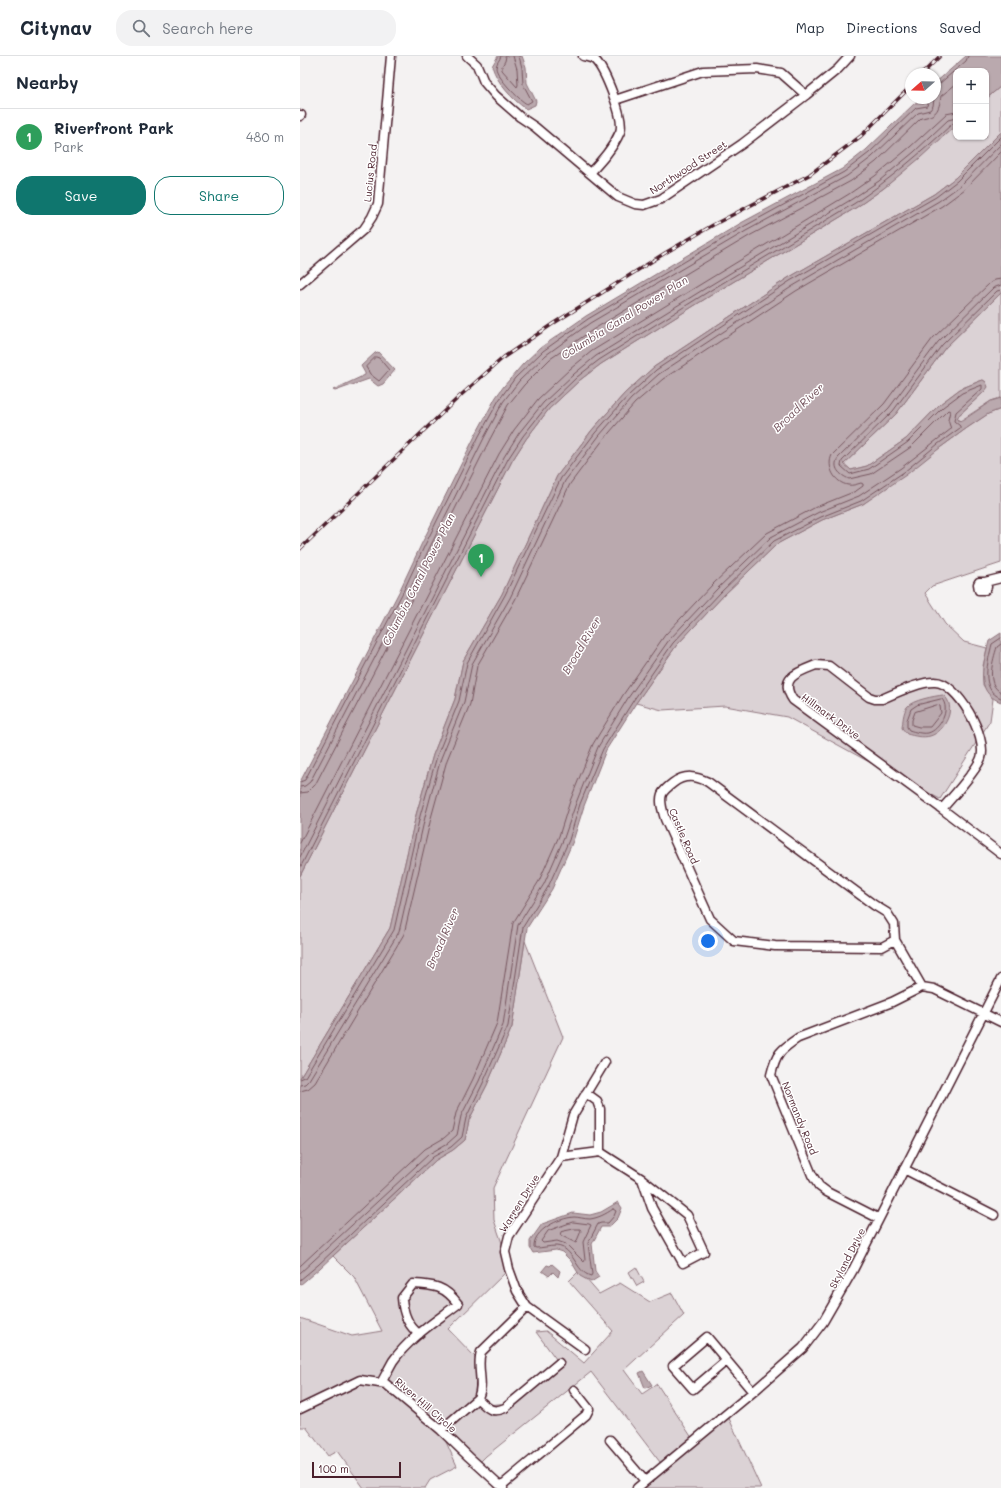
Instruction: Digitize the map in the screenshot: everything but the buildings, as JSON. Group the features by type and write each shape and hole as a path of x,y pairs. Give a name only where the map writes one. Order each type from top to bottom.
{"street":[{"name":"Lucius Road","path":"300,284 364,229 378,204 391,56"},
{"name":"Northwood Street","path":"467,56 477,65 484,82 496,96 520,117 535,127 618,197 635,204 644,205 661,199 742,144 838,69 850,56"},
{"path":"583,56 594,59 598,64 609,85 620,122 620,131 608,153 590,173"},
{"path":"614,100 703,71 757,69 781,73 806,95"},
{"path":"985,582 1001,578"},
{"name":"Hillmark Drive","path":"942,809 975,768 981,757 981,744 977,728 967,710 952,690 944,684 931,682 882,699 875,699 869,697 829,666 816,665 794,674 788,684 788,693 793,700 1001,854"},
{"name":"Castle Road","path":"895,940 882,947 776,946 734,941 710,919 665,819 661,805 662,795 668,786 689,776 698,777 708,782 874,905 887,913 894,924 895,940 922,987"},
{"name":"Skyland Drive","path":"637,1488 753,1392 803,1348 826,1319 1001,979"},
{"path":"922,987 934,989 1001,1022"},
{"name":"Normandy Road","path":"878,1218 832,1195 819,1186 812,1175 771,1075 775,1060 784,1047 798,1038 892,1002 922,987"},
{"name":"Warren Drive","path":"585,1349 527,1307 518,1291 504,1252 509,1236 561,1157 573,1115 605,1062"},
{"path":"586,1093 597,1101 600,1109 600,1152"},
{"path":"561,1157 600,1152 642,1179 687,1215 704,1252 683,1263 652,1208 642,1179"},
{"path":"904,1169 994,1215"},
{"path":"381,1383 394,1360 419,1334 458,1304 451,1295 434,1285 413,1284 402,1298 403,1312 412,1328 419,1334"},
{"path":"441,1430 478,1399 482,1391 478,1360 481,1352 527,1307"},
{"path":"726,1361 693,1389 673,1366 707,1337 753,1392"},
{"path":"478,1399 491,1410 496,1412 505,1408 559,1363"},
{"name":"River Hill Circle","path":"300,1409 360,1380 386,1384 441,1430 502,1487"},
{"path":"502,1487 586,1415 589,1409 574,1390"},
{"path":"610,1440 645,1482"}],"shaded area":[{"path":"1001,86 1001,132 955,178 934,194 788,278 654,367 625,393 592,430 557,476 502,594 463,661 455,699 433,755 416,815 390,928 300,1078 300,876 512,461 526,439 549,409 580,380 601,364 857,207 884,188 953,128 953,140 989,140 989,96"},
{"path":"1001,293 1001,398 991,401 960,421 957,419 959,415 985,391 986,382 983,380 960,389 940,404 906,439 867,466 851,470 844,464 896,414 945,348"},
{"path":"1001,409 1001,563 932,586 925,593 945,624 964,642 987,648 983,666 983,685 993,699 990,721 940,799 787,717 725,706 662,710 636,703 676,646 724,595 777,544 822,520 863,504 967,428 988,414"},
{"path":"525,941 563,1037 493,1188 494,1220 509,1269 448,1329 478,1360 479,1398 485,1405 512,1403 559,1363 536,1332 546,1331 584,1363 613,1331 569,1281 579,1271 599,1294 620,1283 650,1302 672,1293 684,1315 624,1370 642,1394 657,1384 694,1441 727,1414 761,1488 637,1488 663,1466 591,1372 486,1456 477,1465 441,1431 457,1466 430,1480 425,1488 364,1488 337,1451 328,1456 306,1427 300,1427 300,1411 304,1407 300,1404 300,1318 352,1336 382,1331 354,1277 333,1256 436,1160 453,1150 465,1140 469,1120 487,1085 512,1027"},
{"path":"636,1267 644,1282 637,1286 629,1272"}],"water":[{"path":"498,56 522,56 526,67 527,83 536,101 535,105 526,109 510,95 501,84 492,66"},
{"name":"Columbia Canal Power Plan","path":"966,56 1001,56 1001,86 989,96 989,68 953,68 953,128 884,188 857,207 601,364 580,380 549,409 526,439 512,461 300,876 300,782 399,592 476,434 496,397 504,386 523,364 540,348 586,316 741,223 842,169 866,150 914,104 941,104 941,78"},
{"name":"Broad River","path":"1001,132 1001,293 945,348 896,414 844,464 851,470 867,466 906,439 940,404 960,389 980,381 983,380 986,382 988,387 959,415 957,420 962,421 991,401 1001,398 1001,409 988,414 967,428 906,475 863,504 822,520 777,544 724,595 676,646 636,703 606,750 584,806 573,841 552,889 527,928 512,1027 487,1085 469,1120 465,1140 453,1150 436,1160 300,1285 300,1078 390,928 416,815 433,755 455,699 463,661 502,594 557,476 592,430 625,393 654,367 788,278 934,194 955,178"},
{"path":"378,352 395,370 383,384 378,386 369,379 335,391 333,390 365,375 361,366"},
{"path":"1001,633 1001,702 992,697 987,691 984,684 983,667 989,641"},
{"path":"943,695 949,705 948,718 945,724 935,734 927,737 907,734 902,728 904,714 907,707 918,700"},
{"path":"618,1202 622,1208 618,1218 609,1227 601,1227 592,1244 595,1271 599,1277 591,1282 580,1276 571,1261 562,1252 556,1250 533,1253 530,1248 530,1241 542,1224 573,1213 590,1215 601,1212"},
{"path":"552,1264 560,1271 558,1277 553,1272 549,1276 542,1271 547,1265 550,1266"},
{"path":"643,1371 652,1385 645,1388 639,1373"}],"railway":[{"path":"928,68 940,56"},
{"path":"300,549 460,396 504,357 554,323 665,253 713,225 809,175 861,136 905,92"}],"place":[{"name":"Riverfront Park","path":"481,577"}]}
